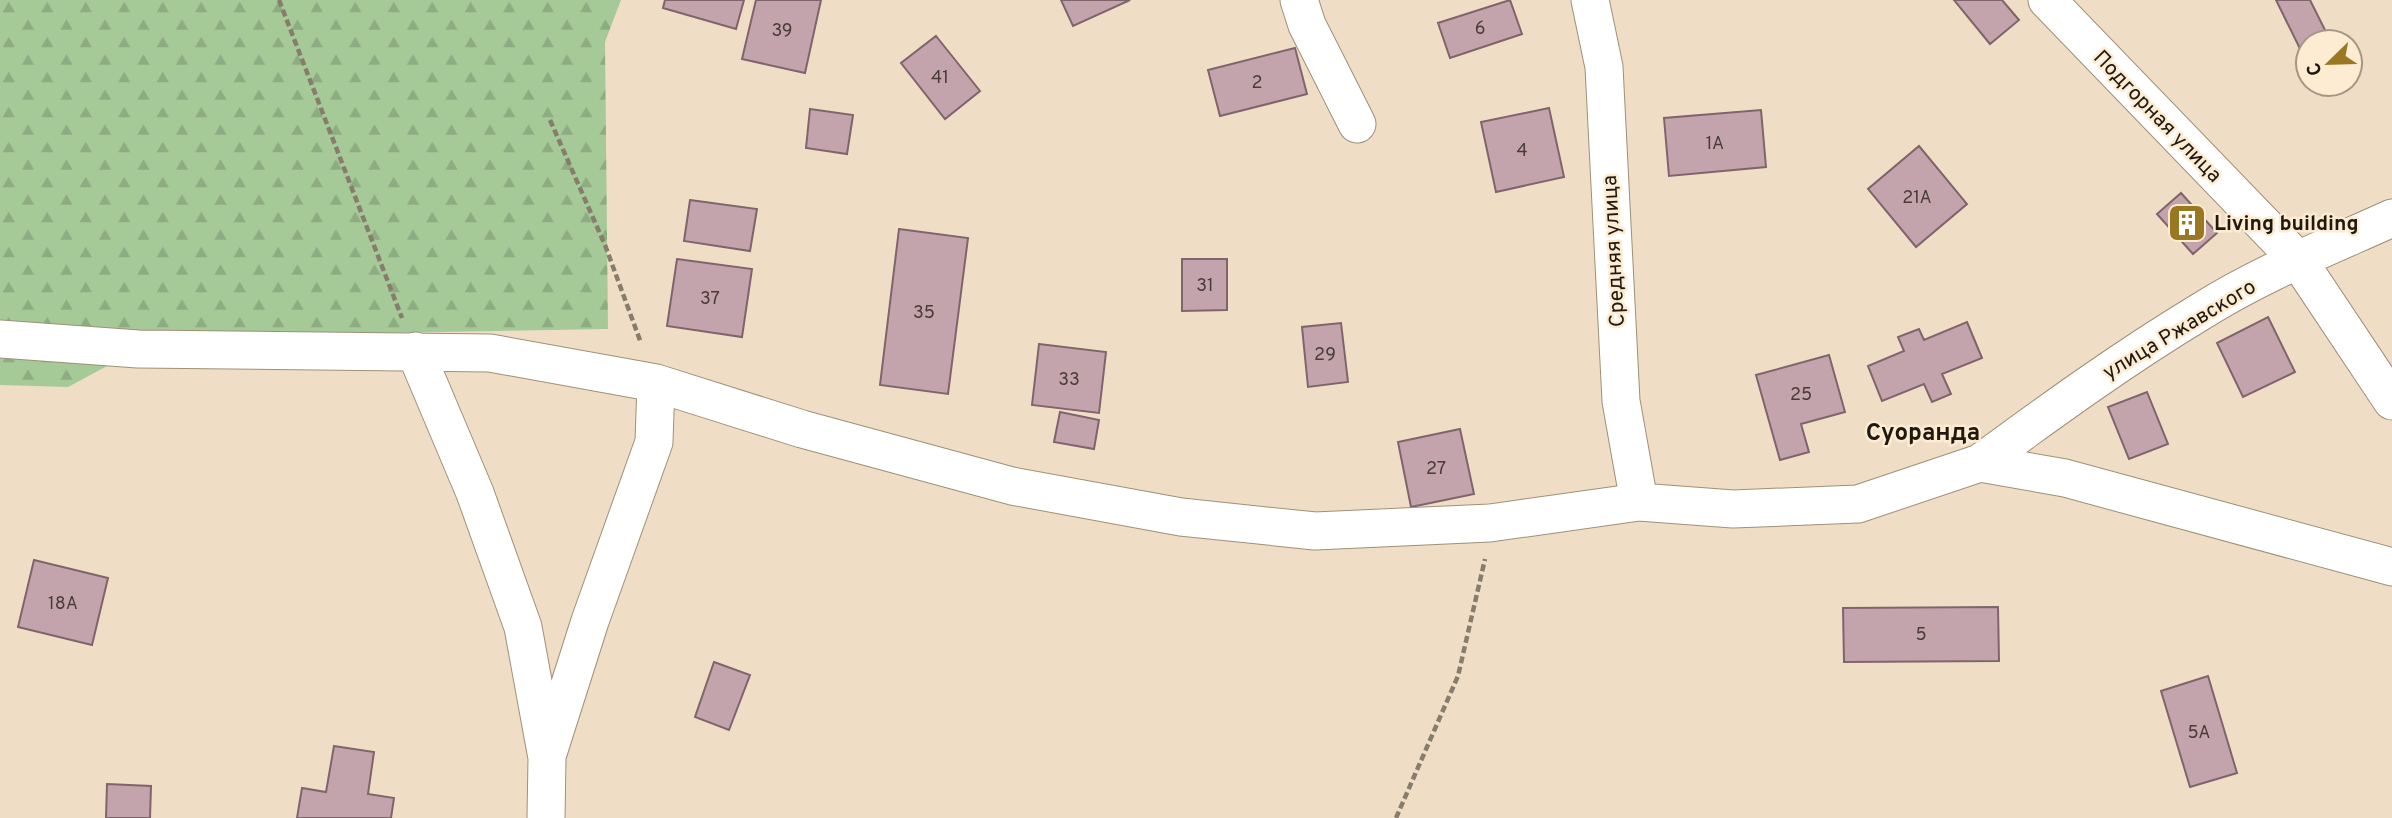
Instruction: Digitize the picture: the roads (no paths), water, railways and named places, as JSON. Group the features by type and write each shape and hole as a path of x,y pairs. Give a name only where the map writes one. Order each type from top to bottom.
{"street":[{"path":"1299,0 1307,25 1357,124"},
{"name":"Средняя улица","path":"1590,0 1604,67 1621,401 1639,502"},
{"name":"Подгорная улица","path":"2047,0 2298,260 2392,401"},
{"name":"улица Ржавского","path":"1980,463 2076,393 2202,310 2298,260 2392,219"},
{"path":"0,339 138,349 490,352 656,383 802,429 1012,486 1181,517 1315,531 1490,523 1639,502 1733,509 1858,504 1980,463 2065,478 2392,567"},
{"path":"415,351 475,493 523,627 547,758 545,818"},
{"path":"547,758 590,621 654,442 656,383"}],"place":[{"name":"Living building","path":"2187,223"}],"district":[{"name":"Суоранда","path":"1923,432"}]}
